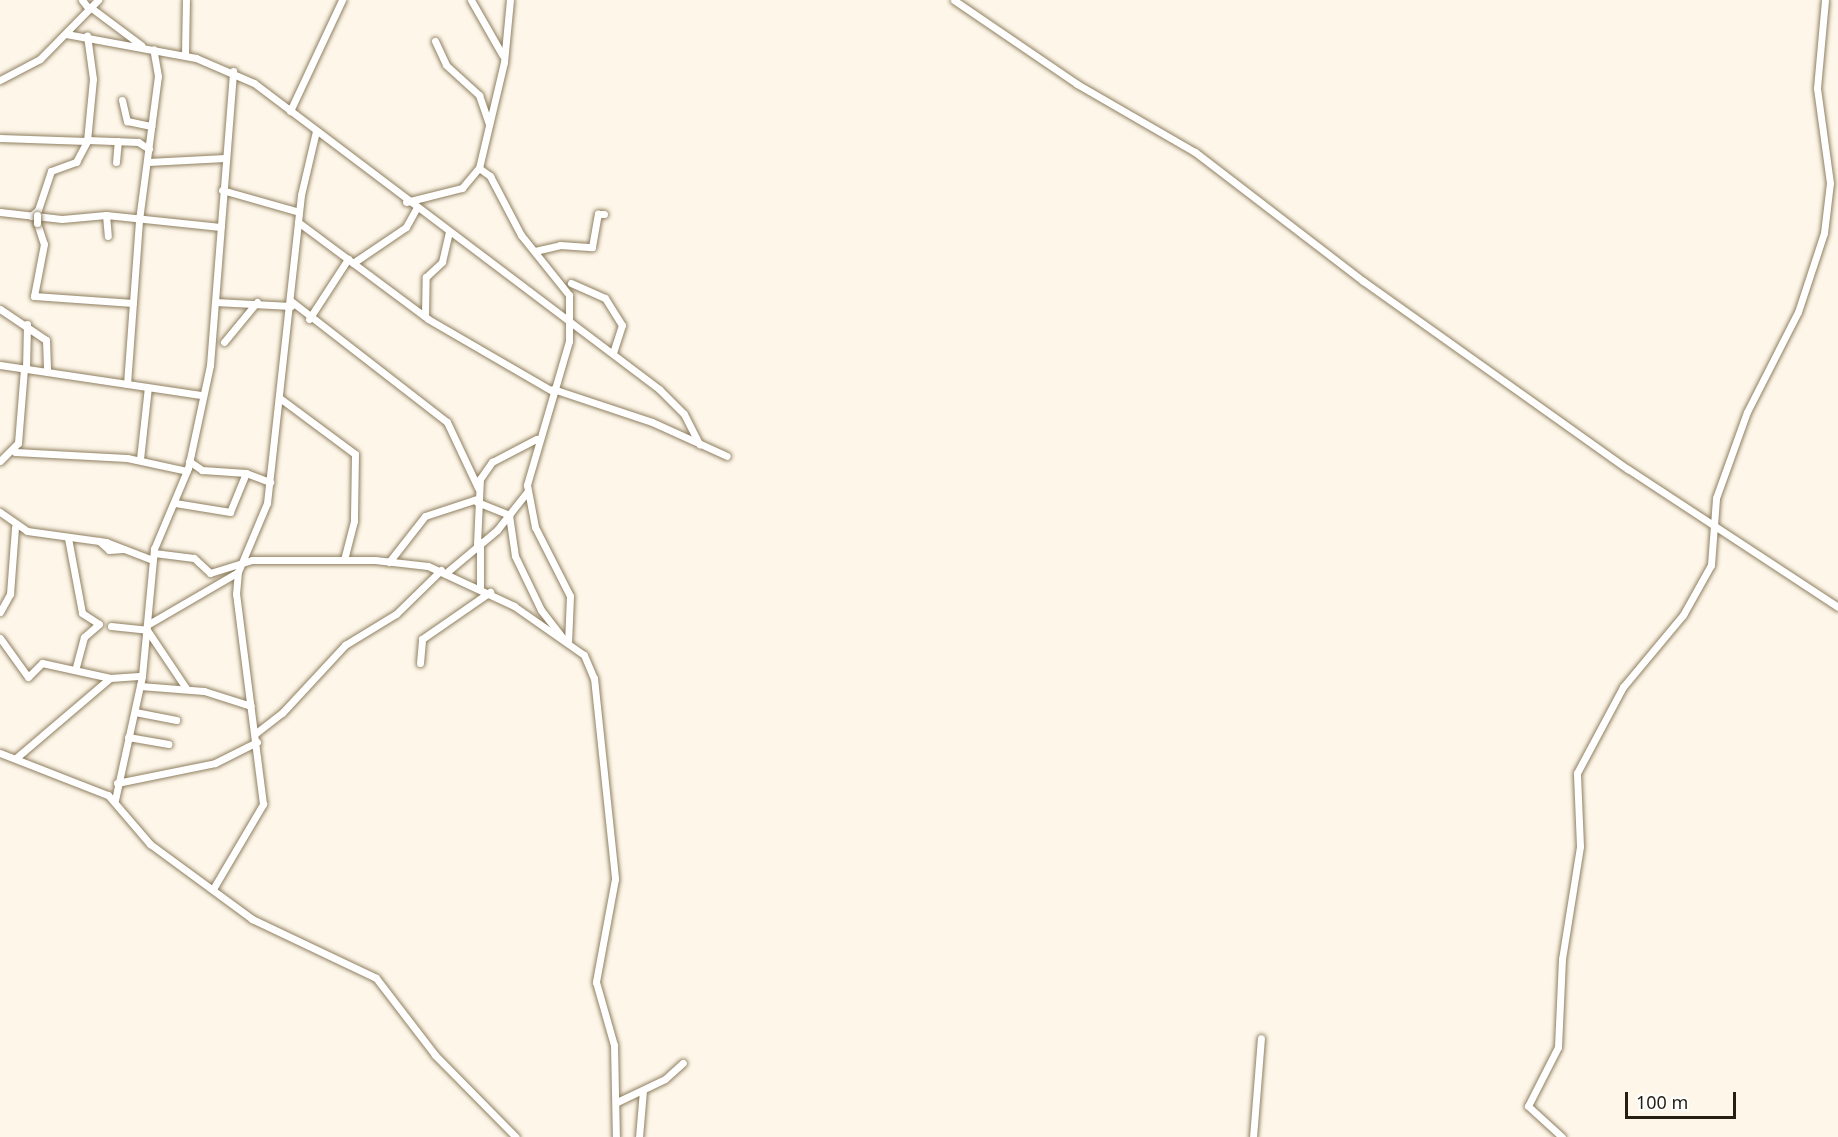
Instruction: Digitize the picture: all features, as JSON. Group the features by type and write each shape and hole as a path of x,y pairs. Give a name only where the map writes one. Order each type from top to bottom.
{"street":[{"path":"82,0 144,47"},
{"path":"0,80 40,59 98,0"},
{"path":"185,55 186,0"},
{"path":"290,111 342,0"},
{"path":"471,0 504,58"},
{"path":"406,202 462,188 479,168 504,58 510,0"},
{"path":"954,0 1077,84 1195,152 1362,281 1838,608"},
{"path":"1562,1137 1535,1117 1528,1104 1558,1047 1562,959 1579,855 1577,773 1623,687 1683,615 1711,565 1716,498 1743,422 1798,312 1827,218 1829,171 1816,88 1825,0"},
{"path":"66,34 87,35 185,55 233,71 290,111 571,326 614,353 672,401 699,444"},
{"path":"87,35 93,79 88,141 76,162 51,171 35,218 44,244 34,296 133,303"},
{"path":"435,41 446,66 479,95 489,124"},
{"path":"127,384 139,220 158,68 153,49"},
{"path":"158,68 170,53"},
{"path":"115,800 142,676 153,557 187,471 201,395 210,365 233,71"},
{"path":"122,100 127,121 152,126"},
{"path":"213,889 263,804 256,733 236,614 238,572 262,519 270,482 281,399 299,212 316,131"},
{"path":"0,138 118,141 149,149"},
{"path":"116,162 118,141"},
{"path":"148,162 225,158"},
{"path":"479,168 535,251 565,286 571,326 536,439 526,492 535,527 570,596 568,643"},
{"path":"222,190 299,212"},
{"path":"309,319 350,261 406,227 416,209"},
{"path":"0,212 35,218 106,215 220,227"},
{"path":"535,251 560,245 592,247 598,214 604,214"},
{"path":"106,215 108,236"},
{"path":"298,222 425,316 553,390 727,456"},
{"path":"425,316 426,277 442,262 449,232"},
{"path":"571,283 605,298 622,325 614,353"},
{"path":"215,302 291,304 447,422 478,488"},
{"path":"224,342 257,302"},
{"path":"0,309 27,324 46,339 47,372"},
{"path":"15,452 25,369 27,324"},
{"path":"0,365 201,395"},
{"path":"140,459 148,387"},
{"path":"281,399 355,453 354,521 344,560"},
{"path":"480,587 478,488 492,462 536,439"},
{"path":"0,462 15,452 140,459 187,471"},
{"path":"189,461 202,470 246,473 270,482"},
{"path":"175,503 230,512 246,473"},
{"path":"256,733 282,713 345,645 396,614 479,543 509,514 526,492"},
{"path":"389,562 425,516 477,500 509,514"},
{"path":"0,512 15,527 68,538 99,541 109,550 124,548 153,557 194,558 207,572 242,563 344,560 389,562 444,571 490,592 568,643 588,659 595,685 615,879 596,982 614,1045 616,1137"},
{"path":"509,514 515,556 541,610 568,643"},
{"path":"0,612 10,594 15,527"},
{"path":"68,538 82,613 99,624 84,638 75,670"},
{"path":"111,626 147,628 238,572"},
{"path":"420,663 422,639 490,592"},
{"path":"147,628 186,688"},
{"path":"0,638 28,677 42,663 110,678 142,676"},
{"path":"16,758 110,678"},
{"path":"140,686 186,688 251,706"},
{"path":"135,712 176,720"},
{"path":"128,737 168,744"},
{"path":"117,783 215,763 257,742"},
{"path":"0,753 16,758 47,776 115,800 150,843 276,933 376,978 435,1054 516,1137"},
{"path":"1253,1137 1261,1038"},
{"path":"616,1102 643,1090 683,1063"},
{"path":"639,1137 643,1090"}]}
